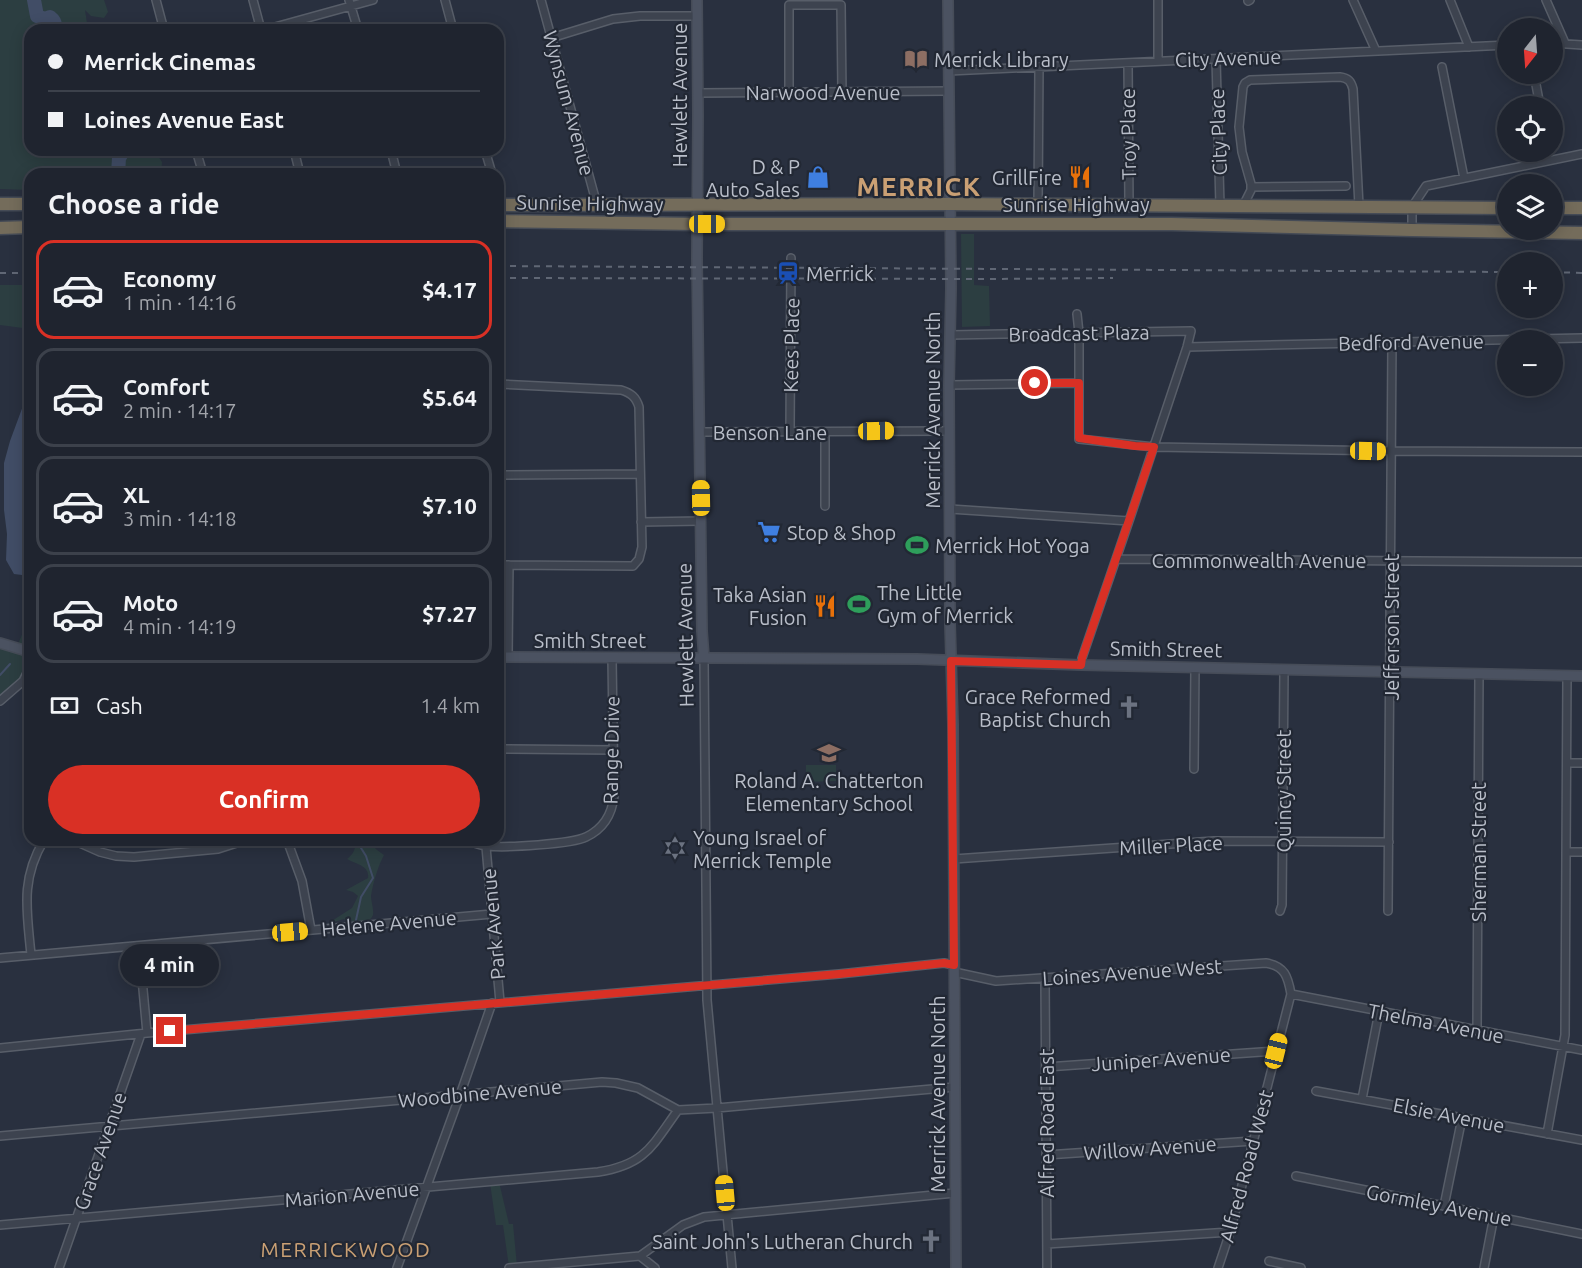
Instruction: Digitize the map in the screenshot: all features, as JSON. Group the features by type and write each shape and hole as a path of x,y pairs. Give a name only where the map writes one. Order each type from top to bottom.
{"highway":[{"name":"Sunrise Highway","path":"504,202 597,205 950,204 1497,208"},
{"path":"0,204 24,204"},
{"path":"1563,208 1582,208"},
{"name":"Sunrise Highway","path":"504,221 697,224 1182,224 1412,231 1582,233"},
{"path":"0,228 24,227"}],"street":[{"path":"156,0 162,24"},
{"path":"253,0 260,24"},
{"path":"282,24 350,3 373,0"},
{"path":"445,0 451,24"},
{"name":"Wynsum Avenue","path":"541,0 597,205"},
{"name":"Hewlett Avenue","path":"697,0 697,224 707,985 732,1268"},
{"name":"Merrick Avenue North","path":"948,0 956,1268"},
{"path":"1158,0 1158,61"},
{"path":"1353,0 1376,51"},
{"path":"1450,0 1469,47"},
{"path":"1546,0 1565,43 1582,45"},
{"path":"350,3 356,24"},
{"path":"789,92 789,5 841,5 842,92"},
{"path":"551,38 613,20 640,16 697,16"},
{"name":"City Avenue","path":"949,71 1497,46"},
{"name":"City Place","path":"1216,59 1220,206"},
{"name":"Troy Place","path":"1128,63 1129,205"},
{"path":"1038,205 1039,67"},
{"path":"1442,67 1464,178"},
{"path":"1243,206 1251,190 1239,127 1245,83 1250,80 1340,77 1351,82 1353,89 1359,207"},
{"name":"Narwood Avenue","path":"698,93 949,92"},
{"path":"1563,158 1582,154"},
{"path":"1412,231 1412,207 1426,186 1541,162"},
{"path":"1251,187 1346,186"},
{"name":"Kees Place","path":"790,432 791,258"},
{"path":"1077,314 1079,438 1154,447 1582,452"},
{"name":"Broadcast Plaza","path":"951,334 1191,331 1187,347"},
{"name":"Bedford Avenue","path":"1187,347 1582,338"},
{"name":"Jefferson Street","path":"1388,911 1392,343"},
{"path":"1081,665 1187,347"},
{"path":"949,385 1079,383"},
{"path":"504,384 621,390 636,398 639,407 642,547 639,559 633,566 504,565"},
{"name":"Benson Lane","path":"700,432 949,431"},
{"path":"825,432 825,506"},
{"path":"504,475 640,474"},
{"path":"950,510 1129,521"},
{"path":"641,522 701,521"},
{"name":"Commonwealth Avenue","path":"1116,559 1582,562"},
{"path":"504,642 509,565"},
{"path":"0,643 24,650"},
{"name":"Smith Street","path":"504,657 917,659 1195,668 1582,676"},
{"name":"Range Drive","path":"486,846 571,841 585,838 606,821 612,809 614,796 612,658"},
{"path":"1194,769 1195,668"},
{"name":"Quincy Street","path":"1280,911 1282,905 1284,670"},
{"name":"Sherman Street","path":"1477,1031 1479,674"},
{"path":"1547,1134 1565,1035 1567,676"},
{"path":"0,701 24,679"},
{"path":"504,749 614,750"},
{"path":"1567,763 1582,763"},
{"name":"Miller Place","path":"954,860 1214,841 1389,842"},
{"path":"31,955 26,901 27,882 40,846"},
{"path":"86,846 116,856 134,857 199,852 227,846"},
{"path":"288,846 302,881 311,930"},
{"name":"Park Avenue","path":"486,846 500,1002"},
{"path":"1566,852 1582,852"},
{"name":"Helene Avenue","path":"0,958 492,914"},
{"name":"Grace Avenue","path":"59,1268 144,1034 139,946"},
{"name":"Loines Avenue West","path":"0,1048 944,963 996,981 1266,963 1279,967 1287,976 1291,994"},
{"name":"Alfred Road East","path":"1045,978 1047,1268"},
{"name":"Thelma Avenue","path":"1291,994 1582,1050"},
{"name":"Alfred Road West","path":"1218,1268 1230,1232 1291,994"},
{"name":"Park Avenue","path":"397,1268 492,1003"},
{"path":"1362,1099 1379,1012"},
{"name":"Juniper Avenue","path":"1046,1067 1276,1051"},
{"name":"Woodbine Avenue","path":"0,1136 602,1082 638,1088 678,1110"},
{"path":"678,1110 955,1087"},
{"name":"Elsie Avenue","path":"1316,1091 1582,1140"},
{"name":"Marion Avenue","path":"0,1225 616,1169 633,1162 647,1152 678,1110"},
{"path":"1444,1206 1462,1118"},
{"name":"Willow Avenue","path":"1046,1155 1253,1141"},
{"name":"Gormley Avenue","path":"1296,1176 1582,1234"},
{"path":"510,1268 640,1256 683,1225 704,1216 955,1193"},
{"path":"1484,1268 1494,1216"},
{"path":"1047,1244 1230,1232"},
{"path":"640,1256 655,1268"},
{"path":"1269,1261 1301,1268"}],"shaded area":[{"path":"0,0 104,0 108,12 104,18 91,16 85,10 87,24 24,24 24,156 158,156 162,162 162,168 24,168 24,190 0,189"},
{"path":"961,234 974,234 974,285 989,286 990,326 962,327"},
{"path":"0,285 24,285 24,328 0,325"},
{"path":"24,630 22,651 24,652 24,673 0,695 0,645 16,649"},
{"path":"806,765 836,765 836,781 806,782"},
{"path":"354,846 373,846 384,855 371,896 373,915 364,923 344,919 327,924 352,908 358,896 346,890 368,878 365,868 347,859"},
{"path":"499,1182 509,1224 513,1224 517,1266 509,1267 503,1225 496,1225 490,1183"}],"water":[{"path":"24,403 24,576 14,574 6,560 4,463"}],"waterway":[{"path":"34,0 37,16 45,19 50,17 54,24"},
{"path":"118,168 120,156"},
{"path":"0,675 10,664"},
{"path":"356,920 361,897 373,878 366,856 360,846"}],"railway":[{"path":"504,266 1497,272"},
{"path":"1563,272 1582,273"},
{"path":"0,273 24,273"},
{"path":"504,278 1113,278"}],"place":[{"name":"Merrick Library","path":"916,59"},
{"name":"D & P Auto Sales","path":"818,177"},
{"name":"GrillFire","path":"1080,177"},
{"name":"Merrick","path":"788,273"},
{"name":"Stop & Shop","path":"769,532"},
{"name":"Merrick Hot Yoga","path":"917,545"},
{"name":"The Little Gym of Merrick","path":"859,604"},
{"name":"Taka Asian Fusion","path":"825,606"},
{"name":"Grace Reformed Baptist Church","path":"1129,707"},
{"name":"Roland A. Chatterton Elementary School","path":"829,753"},
{"name":"Young Israel of Merrick Temple","path":"675,848"},
{"name":"Saint John's Lutheran Church","path":"931,1241"}],"district":[{"name":"MERRICK","path":"919,186"},
{"name":"MERRICKWOOD","path":"346,1249"}],"route":[{"path":"170,1031 944,963 954,965 951,661 1081,665 1154,447 1079,438 1079,383 1035,383"}]}
